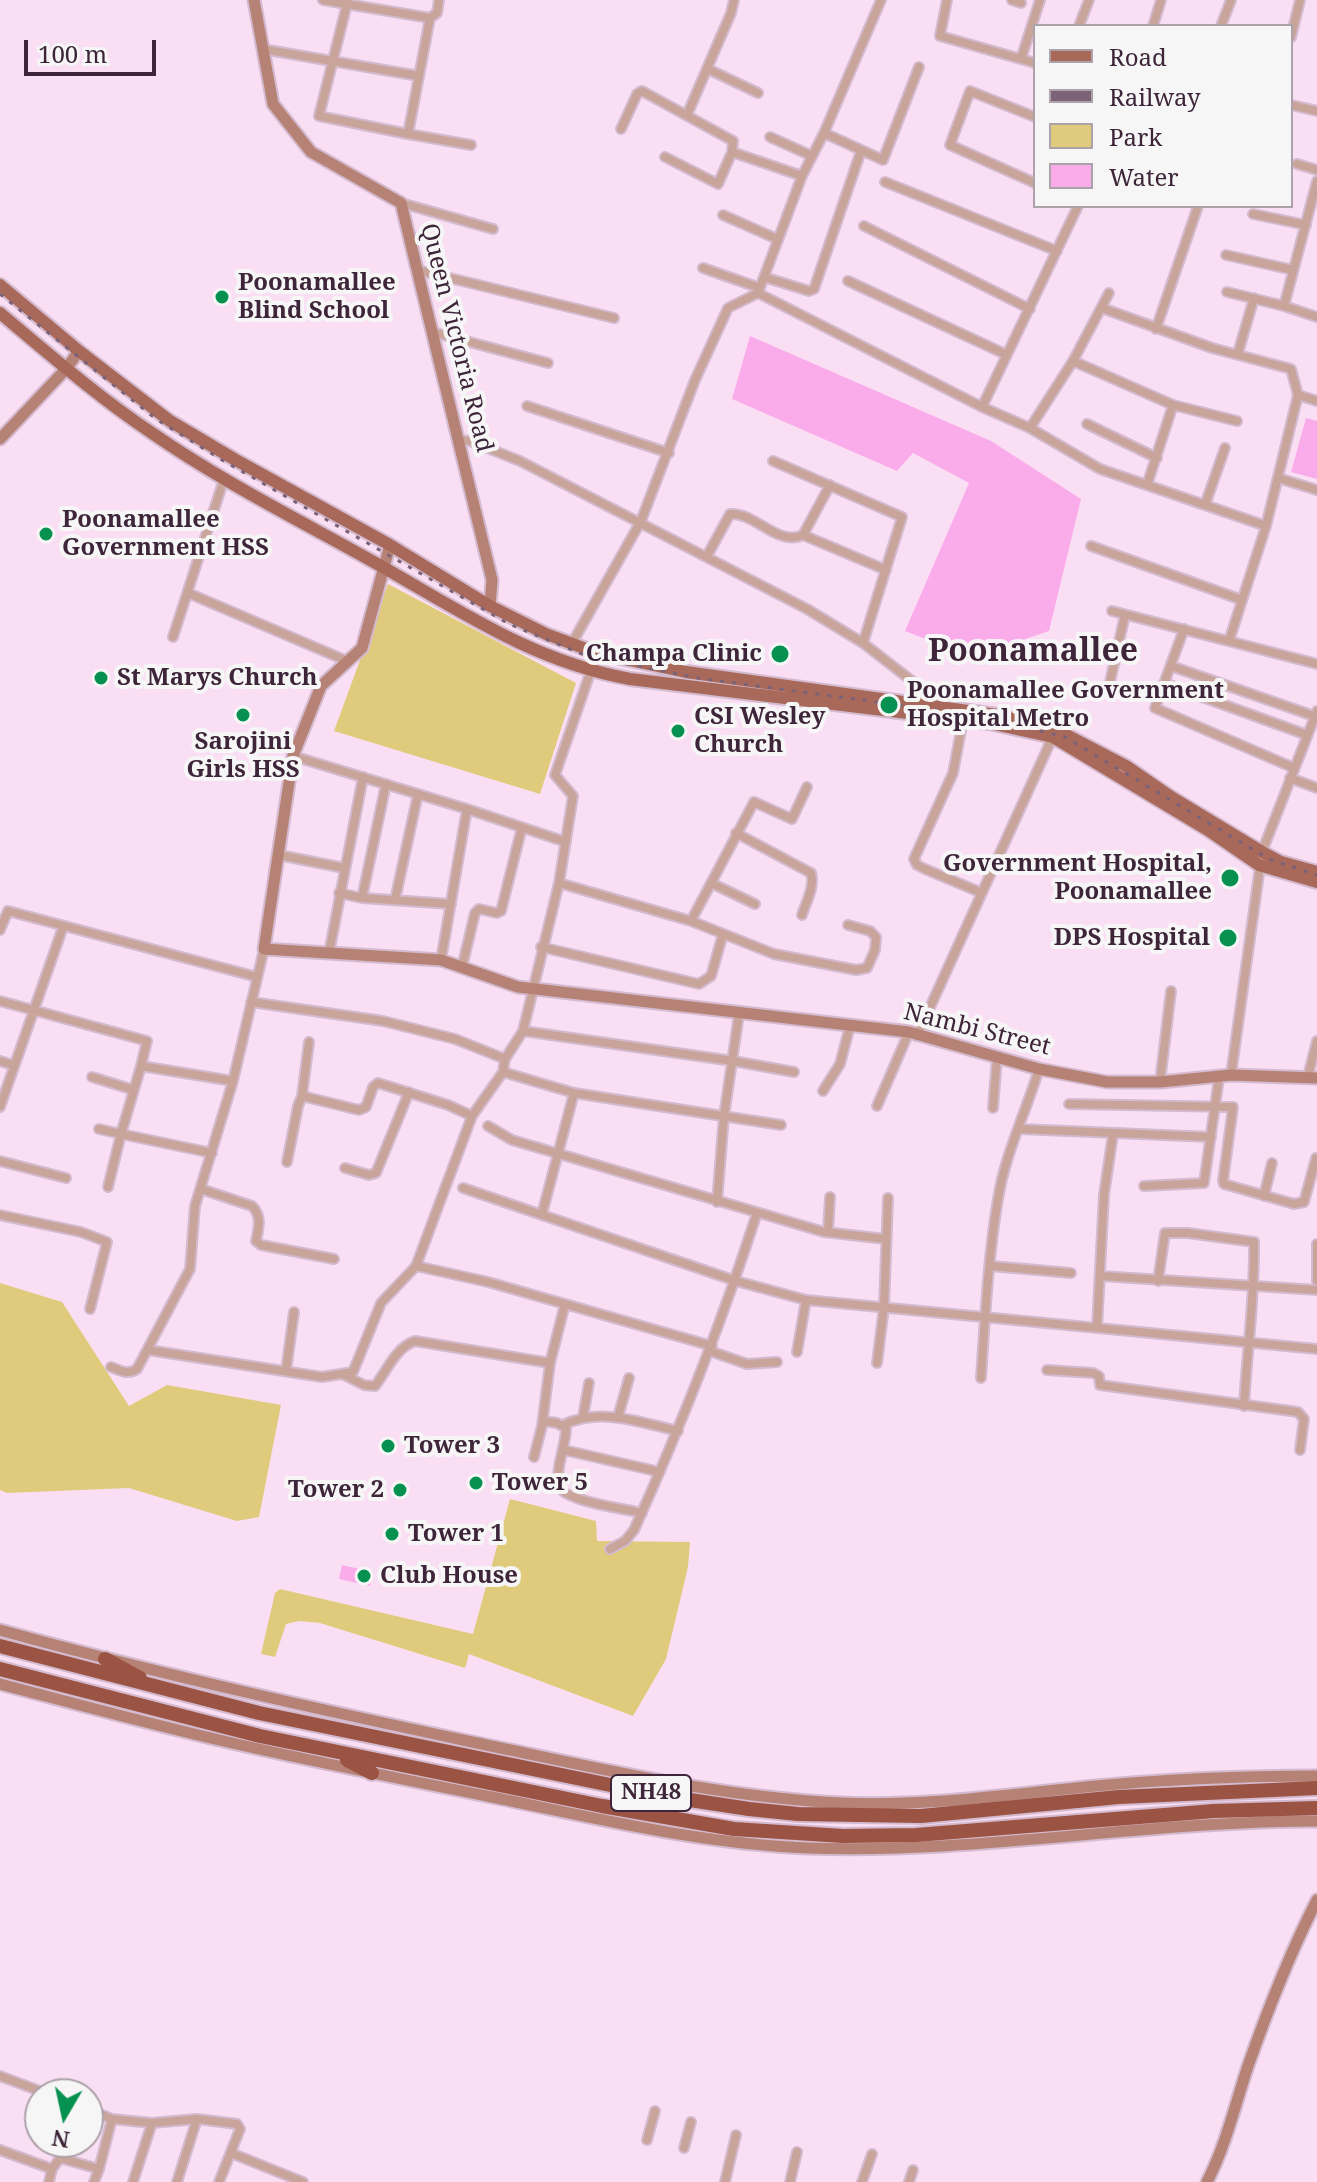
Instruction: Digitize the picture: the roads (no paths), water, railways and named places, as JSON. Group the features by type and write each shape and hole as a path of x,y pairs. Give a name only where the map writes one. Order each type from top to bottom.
{"highway":[{"name":"NH48","path":"0,1646 259,1713 664,1796 798,1814 921,1816 1119,1797 1317,1788"},
{"path":"105,1659 175,1693"},
{"name":"NH48","path":"0,1669 294,1743 663,1818 734,1829 793,1834 929,1835 1187,1813 1317,1808"},
{"path":"294,1743 350,1761 372,1773"}],"main road":[{"path":"0,285 170,421 390,545 490,606 571,645 686,672 1054,733"},
{"path":"0,313 66,369 150,432 224,479 502,635 554,660 590,672 931,712 997,715 1054,733 1208,830 1260,858 1317,882"},
{"path":"1260,858 1317,872"}],"street":[{"name":"Queen Victoria Road","path":"254,0 273,104 311,152 401,203 492,580 490,606"},
{"path":"323,0 430,18"},
{"path":"408,134 430,18 437,13 439,0"},
{"path":"687,115 734,0"},
{"path":"571,645 641,521 695,380 728,308 759,290 802,176 824,133 881,0"},
{"path":"947,0 940,36 1033,62"},
{"path":"1021,59 1040,0"},
{"path":"1080,24 1089,0"},
{"path":"1154,24 1161,0"},
{"path":"1222,24 1231,0"},
{"path":"1293,29 1300,0"},
{"path":"347,2 319,116 471,145"},
{"path":"262,49 419,76"},
{"path":"824,133 883,160 919,67"},
{"path":"708,69 758,93"},
{"path":"621,129 639,91 733,141 732,152 718,184 665,157"},
{"path":"1033,116 970,91 950,145 1033,182"},
{"path":"1293,105 1317,111"},
{"path":"770,137 812,156"},
{"path":"764,277 809,291 814,289 861,151"},
{"path":"732,152 802,176"},
{"path":"1297,164 1317,170"},
{"path":"1284,306 1317,181"},
{"path":"885,182 1057,251"},
{"path":"401,203 493,229"},
{"path":"982,407 1077,208"},
{"path":"1156,329 1197,208"},
{"path":"1253,214 1306,225"},
{"path":"723,215 777,239"},
{"path":"864,226 1030,309"},
{"path":"1226,255 1293,270"},
{"path":"703,268 759,290 982,407 1030,428 1100,469 1266,526"},
{"path":"417,270 614,318"},
{"path":"848,281 1005,354"},
{"path":"1227,292 1317,317"},
{"path":"1030,428 1073,361 1109,293"},
{"path":"1238,353 1254,298"},
{"path":"1102,308 1212,348 1291,369 1298,395 1266,526 1229,641"},
{"path":"432,332 548,363"},
{"path":"0,439 79,351"},
{"path":"1073,361 1173,405 1237,421"},
{"path":"1298,395 1317,401"},
{"path":"1147,485 1173,405"},
{"path":"527,406 669,453"},
{"path":"1087,424 1157,458"},
{"path":"458,440 470,441 520,461 807,609 863,643 921,688 931,712"},
{"path":"1205,505 1225,448"},
{"path":"773,461 902,517 863,643"},
{"path":"1278,478 1317,490"},
{"path":"173,637 224,479"},
{"path":"707,556 730,514 742,515 781,535 797,538 803,535 830,485"},
{"path":"803,535 886,570"},
{"path":"111,1367 132,1372 137,1369 190,1269 193,1221 233,1081 264,949 293,756 321,686 362,648 390,545"},
{"path":"1091,546 1242,600"},
{"path":"188,593 347,661"},
{"path":"1112,611 1317,664"},
{"path":"1110,682 1125,615"},
{"path":"1184,629 1155,708 1294,768"},
{"path":"148,1350 322,1377 353,1372 381,1303 416,1266 472,1116 503,1072 505,1059 523,1031 559,883 573,796 555,775 597,653"},
{"path":"1144,1186 1204,1183 1215,1106 1225,1076 1260,858 1316,713 1171,666"},
{"path":"1164,683 1307,735"},
{"path":"963,720 953,773 914,859 917,865 925,869 982,893"},
{"path":"877,1106 982,893 1054,733"},
{"path":"293,756 566,842"},
{"path":"329,953 363,777"},
{"path":"1290,778 1317,788"},
{"path":"362,898 386,784"},
{"path":"691,921 754,802 792,819 807,787"},
{"path":"395,900 418,794"},
{"path":"441,960 467,809"},
{"path":"462,967 475,913 479,909 501,911 522,827"},
{"path":"736,833 811,873 813,878 802,915"},
{"path":"279,855 344,868"},
{"path":"559,883 691,921 774,954 856,970 867,968 871,963 876,937 870,931 848,925"},
{"path":"711,883 755,904"},
{"path":"339,893 362,898 451,904"},
{"path":"0,930 4,910 257,977"},
{"path":"0,1107 63,927"},
{"path":"541,947 699,984 711,976 723,934"},
{"name":"Nambi Street","path":"264,949 441,960 518,987 913,1034 1039,1069 1107,1082 1160,1082 1225,1076 1312,1077"},
{"path":"1160,1082 1171,991"},
{"path":"0,1001 147,1041 108,1187"},
{"path":"251,1002 383,1021 455,1039 505,1059"},
{"path":"717,1202 724,1116 739,1014"},
{"path":"823,1091 840,1064 850,1026"},
{"path":"523,1031 794,1072"},
{"path":"1312,1077 1317,1041"},
{"path":"287,1162 302,1096 309,1042"},
{"path":"993,1108 997,1058"},
{"path":"0,1061 13,1065"},
{"path":"141,1066 233,1081"},
{"path":"981,1378 998,1198 1013,1141 1020,1129 1039,1069"},
{"path":"503,1072 574,1093 781,1125"},
{"path":"92,1077 134,1090"},
{"path":"302,1096 359,1110 366,1107 375,1083 409,1092 472,1116"},
{"path":"345,1168 369,1175 376,1173 409,1092"},
{"path":"542,1214 574,1093"},
{"path":"1069,1104 1215,1106 1234,1109 1223,1181 1228,1186 1264,1196 1302,1204 1316,1158"},
{"path":"488,1126 512,1140 717,1202 828,1232 886,1239"},
{"path":"99,1129 212,1153"},
{"path":"1020,1129 1211,1137"},
{"path":"1097,1328 1104,1195 1113,1134"},
{"path":"0,1161 66,1178"},
{"path":"1264,1196 1272,1163"},
{"path":"463,1188 736,1281 806,1300 1317,1349"},
{"path":"201,1189 252,1206 260,1220 257,1243 334,1259"},
{"path":"828,1232 830,1197"},
{"path":"877,1363 884,1307 888,1198"},
{"path":"610,1549 625,1541 634,1530 678,1431 736,1281 757,1213"},
{"path":"0,1215 81,1232 107,1242 90,1309"},
{"path":"1158,1281 1165,1233 1254,1242 1255,1285 1247,1343 1244,1406"},
{"path":"1317,1244 1317,1281"},
{"path":"416,1266 565,1304 711,1348 747,1364 777,1362"},
{"path":"991,1266 1071,1273"},
{"path":"1101,1276 1317,1290"},
{"path":"797,1352 806,1300"},
{"path":"534,1457 543,1421 550,1363 565,1304"},
{"path":"286,1371 294,1312"},
{"path":"342,1374 364,1385 375,1386 391,1361 408,1343 415,1341 550,1363"},
{"path":"1047,1370 1093,1373 1099,1376 1100,1385 1302,1414 1300,1450"},
{"path":"618,1417 629,1378"},
{"path":"583,1417 589,1383"},
{"path":"543,1421 563,1425 598,1415 678,1431"},
{"path":"563,1425 566,1434 560,1489 576,1499 642,1513"},
{"path":"564,1450 660,1472"},
{"path":"0,1630 261,1697 652,1780 766,1798 844,1803 930,1802 1156,1781 1317,1776"},
{"path":"0,1684 197,1735 372,1773 656,1830 738,1842 805,1848 929,1848 1160,1827 1317,1821"},
{"path":"1207,2182 1217,2162 1292,1949 1317,1900"},
{"path":"0,2076 24,2085"},
{"path":"647,2140 655,2111"},
{"path":"104,2116 152,2123 197,2119 237,2124 240,2129 219,2182"},
{"path":"94,2182 112,2119"},
{"path":"177,2182 197,2119"},
{"path":"684,2148 691,2122"},
{"path":"133,2182 152,2123"},
{"path":"725,2182 736,2135"},
{"path":"0,2150 52,2169"},
{"path":"790,2182 797,2152"},
{"path":"231,2153 303,2182"},
{"path":"862,2182 872,2154"},
{"path":"49,2182 52,2169 60,2158 99,2169"},
{"path":"909,2182 913,2170"}],"water":[{"path":"750,336 991,441 1081,499 1049,631 972,657 905,631 969,483 913,453 897,471 732,399"},
{"path":"1306,418 1317,421 1317,479 1291,472"},
{"path":"342,1565 373,1572 370,1586 339,1579"}],"railway":[{"path":"0,294 156,419 509,624 587,656 698,678 974,715 1065,737 1269,859 1317,875"}],"place":[{"name":"Poonamallee Blind School","path":"222,297"},
{"name":"Poonamallee Government HSS","path":"46,534"},
{"name":"Champa Clinic","path":"780,654"},
{"name":"St Marys Church","path":"101,678"},
{"name":"Poonamallee Government Hospital Metro","path":"889,705"},
{"name":"Sarojini Girls HSS","path":"243,715"},
{"name":"CSI Wesley Church","path":"678,731"},
{"name":"Government Hospital, Poonamallee","path":"1230,878"},
{"name":"DPS Hospital","path":"1228,938"},
{"name":"Tower 3","path":"388,1446"},
{"name":"Tower 5","path":"476,1483"},
{"name":"Tower 2","path":"400,1490"},
{"name":"Tower 1","path":"392,1534"},
{"name":"Club House","path":"364,1576"}],"district":[{"name":"Poonamallee","path":"1033,652"}]}
